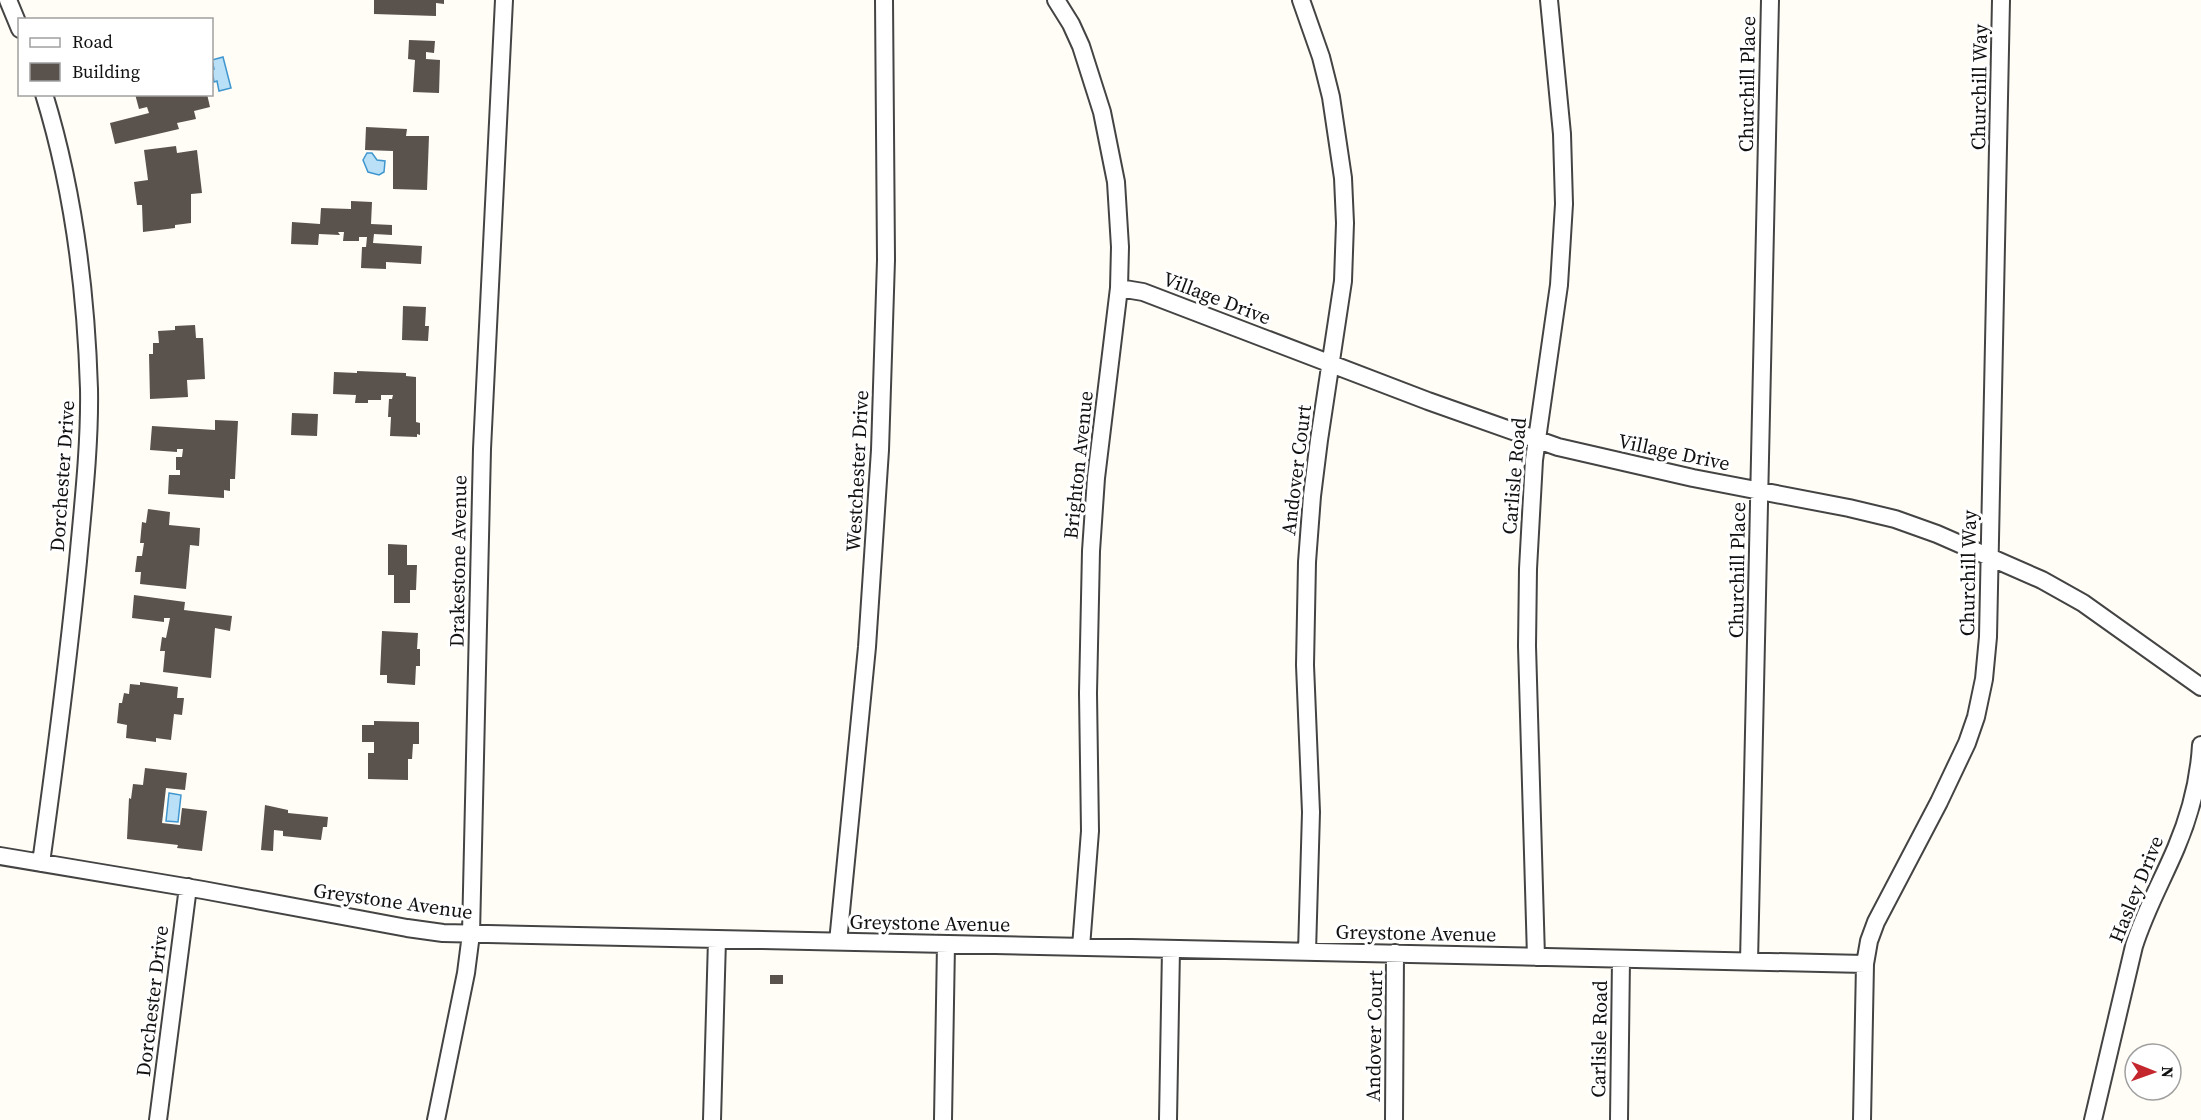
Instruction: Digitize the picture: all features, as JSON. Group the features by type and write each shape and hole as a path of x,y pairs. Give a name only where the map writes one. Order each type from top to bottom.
{"street":[{"path":"8,0 18,24"},
{"name":"Drakestone Avenue","path":"436,1120 466,973 471,934 481,457 504,0"},
{"name":"Westchester Drive","path":"838,942 867,647 880,450 886,260 884,0"},
{"name":"Brighton Avenue","path":"1056,0 1081,46 1102,112 1117,192 1120,247 1119,288 1096,478 1090,550 1088,682 1090,831 1081,947"},
{"name":"Andover Court","path":"1301,0 1321,57 1331,97 1343,178 1345,223 1343,281 1312,496 1306,585 1305,665 1311,812 1306,951"},
{"name":"Carlisle Road","path":"1536,957 1527,646 1528,569 1536,440 1559,285 1564,204 1562,134 1549,0"},
{"name":"Churchill Place","path":"1749,962 1770,0"},
{"name":"Churchill Way","path":"1862,1120 1865,964 1869,941 1875,922 1939,802 1967,743 1976,717 1984,679 1988,637 2001,0"},
{"name":"Dorchester Drive","path":"41,863 67,672 85,488 89,391 82,294 72,220 60,155 45,96"},
{"name":"Village Drive","path":"1119,288 1143,292 1536,440 1609,460 1895,519 1989,555 2043,580 2083,603 2201,687"},
{"name":"Hasley Drive","path":"2092,1120 2134,946 2144,916 2176,848 2187,818 2195,788 2201,745"},
{"name":"Greystone Avenue","path":"0,856 188,887 407,928 471,934 1865,964"},
{"name":"Dorchester Drive","path":"158,1120 188,887"},
{"path":"712,1120 717,939"},
{"path":"943,1120 946,944"},
{"path":"1168,1120 1171,949"},
{"name":"Andover Court","path":"1394,1120 1395,953"},
{"name":"Carlisle Road","path":"1619,1120 1621,959"}],"water":[{"path":"223,57 231,88 219,91 217,81 214,82 213,60"},
{"path":"367,153 372,153 377,160 385,161 384,172 379,175 368,172 363,160"},
{"path":"169,793 181,795 178,822 166,821"}],"building":[{"path":"374,0 444,0 444,4 436,3 436,16 374,14"},
{"path":"409,40 435,41 434,53 426,52 426,59 440,60 439,93 413,92 415,60 408,59"},
{"path":"136,96 207,96 210,107 194,111 196,119 177,123 179,129 115,144 110,123 149,113 147,107 139,109"},
{"path":"366,127 407,129 406,136 429,136 427,190 393,189 393,151 365,150"},
{"path":"176,146 177,153 197,150 202,193 191,194 191,223 175,225 175,228 143,232 142,205 137,205 134,182 148,180 144,150"},
{"path":"351,201 372,202 371,224 392,225 392,235 374,234 373,243 422,246 421,264 386,262 386,269 361,268 362,247 366,247 367,237 359,237 359,241 343,241 344,232 338,232 340,235 319,234 318,245 291,244 292,222 320,224 321,208 351,209"},
{"path":"403,306 426,307 425,326 429,326 428,341 402,340"},
{"path":"195,325 196,338 203,338 205,379 187,380 188,397 150,399 149,354 153,354 153,343 159,343 158,331 175,330 175,326"},
{"path":"357,371 406,373 406,376 416,377 416,422 420,423 420,435 417,434 417,437 390,436 389,399 392,399 393,395 381,395 381,400 368,400 368,403 355,403 356,395 333,394 334,372 357,373"},
{"path":"292,413 318,414 317,436 291,435"},
{"path":"215,420 238,421 235,479 230,479 230,491 224,490 224,498 168,494 169,475 180,475 180,470 176,470 176,457 182,457 183,449 177,449 177,452 150,450 152,426 215,430"},
{"path":"148,509 170,512 169,525 200,528 199,546 190,545 186,589 140,584 141,572 135,572 137,556 142,556 144,543 140,543 142,522 146,523"},
{"path":"388,544 407,545 407,565 417,565 416,590 410,590 410,603 394,603 394,575 388,575"},
{"path":"134,595 185,602 184,610 232,616 230,631 215,628 211,678 163,672 165,651 160,651 162,637 166,638 170,618 164,618 164,622 132,618"},
{"path":"382,631 418,633 417,649 420,649 420,666 416,666 415,685 387,683 387,675 380,675"},
{"path":"140,682 178,687 177,698 184,698 182,715 174,714 171,740 156,738 156,742 126,738 127,725 117,723 119,703 122,703 124,693 129,694 130,684 140,685"},
{"path":"374,721 419,722 419,744 413,744 412,759 408,759 408,780 368,779 368,753 374,753 374,742 362,742 362,725 374,725"},
{"path":"145,768 187,773 185,790 166,788 162,823 180,825 182,808 207,811 202,851 177,848 178,845 127,839 129,798 131,799 133,784 143,785"},
{"path":"265,805 288,810 288,813 328,817 327,827 323,827 321,840 283,836 283,831 274,830 273,851 261,850"},
{"path":"770,975 783,975 783,984 770,984"}]}
